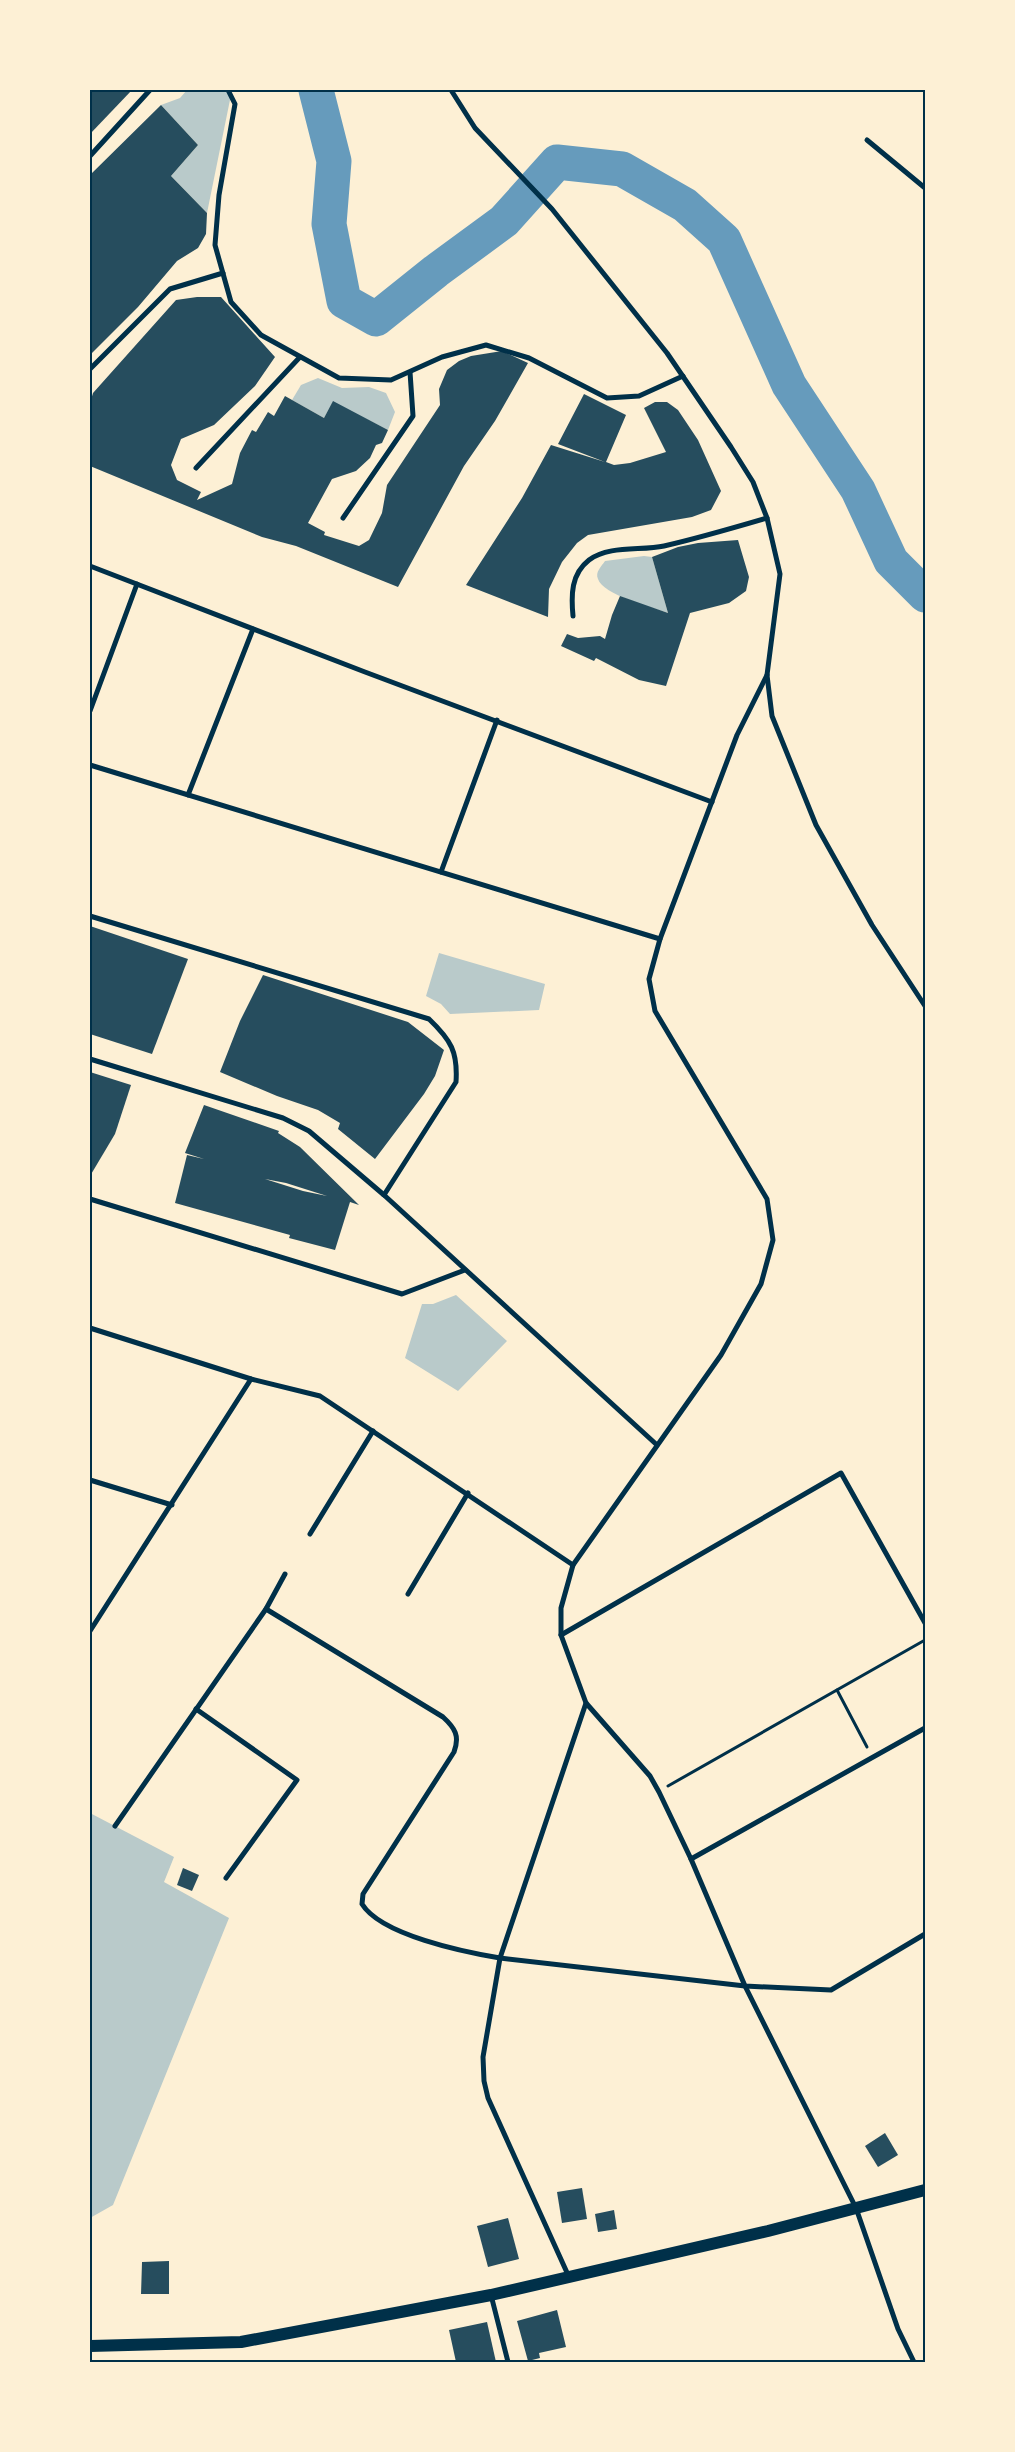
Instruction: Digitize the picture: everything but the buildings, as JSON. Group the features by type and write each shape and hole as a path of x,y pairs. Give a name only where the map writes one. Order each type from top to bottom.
{"main road":[{"path":"90,2346 241,2342 491,2295 768,2231 925,2190"}],"street":[{"path":"90,156 150,90"},
{"path":"228,90 236,104 219,195 215,246 231,302 261,335 339,378 391,380 442,357 486,345 529,358 607,398 639,396 683,376"},
{"path":"451,90 476,128 552,209 683,376 753,482 767,518 780,574 767,675 772,716 816,825 872,925 925,1006"},
{"path":"867,140 925,188"},
{"path":"90,369 170,289 223,273"},
{"path":"196,468 300,357"},
{"path":"343,518 413,416 410,372"},
{"path":"572,616 571,594 578,572 590,560 604,553 662,546 767,518"},
{"path":"90,566 712,802"},
{"path":"90,711 138,584"},
{"path":"188,795 253,629"},
{"path":"767,675 737,735 660,939 649,979 655,1011 767,1199 773,1240 761,1284 721,1355 573,1565 561,1608 561,1635 586,1703 650,1776 659,1792 691,1859 745,1986 856,2208 898,2329 914,2362"},
{"path":"441,872 497,720"},
{"path":"90,765 660,939"},
{"path":"90,916 429,1019 446,1035 457,1062 456,1082 384,1195"},
{"path":"90,1059 297,1124 309,1131 384,1195 657,1445"},
{"path":"90,1198 402,1294 465,1270"},
{"path":"90,1328 250,1379 320,1396 468,1493 573,1565"},
{"path":"90,1631 172,1505 250,1379"},
{"path":"310,1534 373,1431"},
{"path":"561,1635 841,1473 925,1623"},
{"path":"90,1480 172,1505"},
{"path":"408,1594 468,1493"},
{"path":"115,1826 266,1609 285,1574"},
{"path":"266,1609 443,1717 451,1725 458,1741 454,1752 363,1894 362,1904 366,1912 372,1917 420,1940 462,1952 745,1986 831,1990 925,1934"},
{"path":"569,2277 488,2098 484,2081 483,2058 500,1958 586,1703"},
{"path":"196,1709 297,1780 226,1878"},
{"path":"691,1859 925,1728"},
{"path":"491,2295 508,2362"}],"path":[{"path":"659,1792 925,1640"},
{"path":"837,1690 872,1757"}],"shaded area":[{"path":"187,90 232,90 207,213 171,176 198,145 161,105 180,98"},
{"path":"318,378 342,388 369,387 386,393 395,412 388,430 333,402 324,418 292,400 301,385"},
{"path":"644,556 652,557 668,613 618,595 602,585 598,579 598,572 605,561"},
{"path":"439,953 545,984 539,1010 450,1014 441,1004 426,996"},
{"path":"456,1295 507,1341 458,1391 405,1358 422,1304 433,1304"},
{"path":"90,1813 174,1857 164,1882 229,1918 113,2205 90,2218"}],"waterway":[{"path":"316,90 334,161 329,224 344,301 376,319 436,271 504,221 557,162 622,169 685,205 724,240 789,385 858,490 891,561 925,595"}]}
